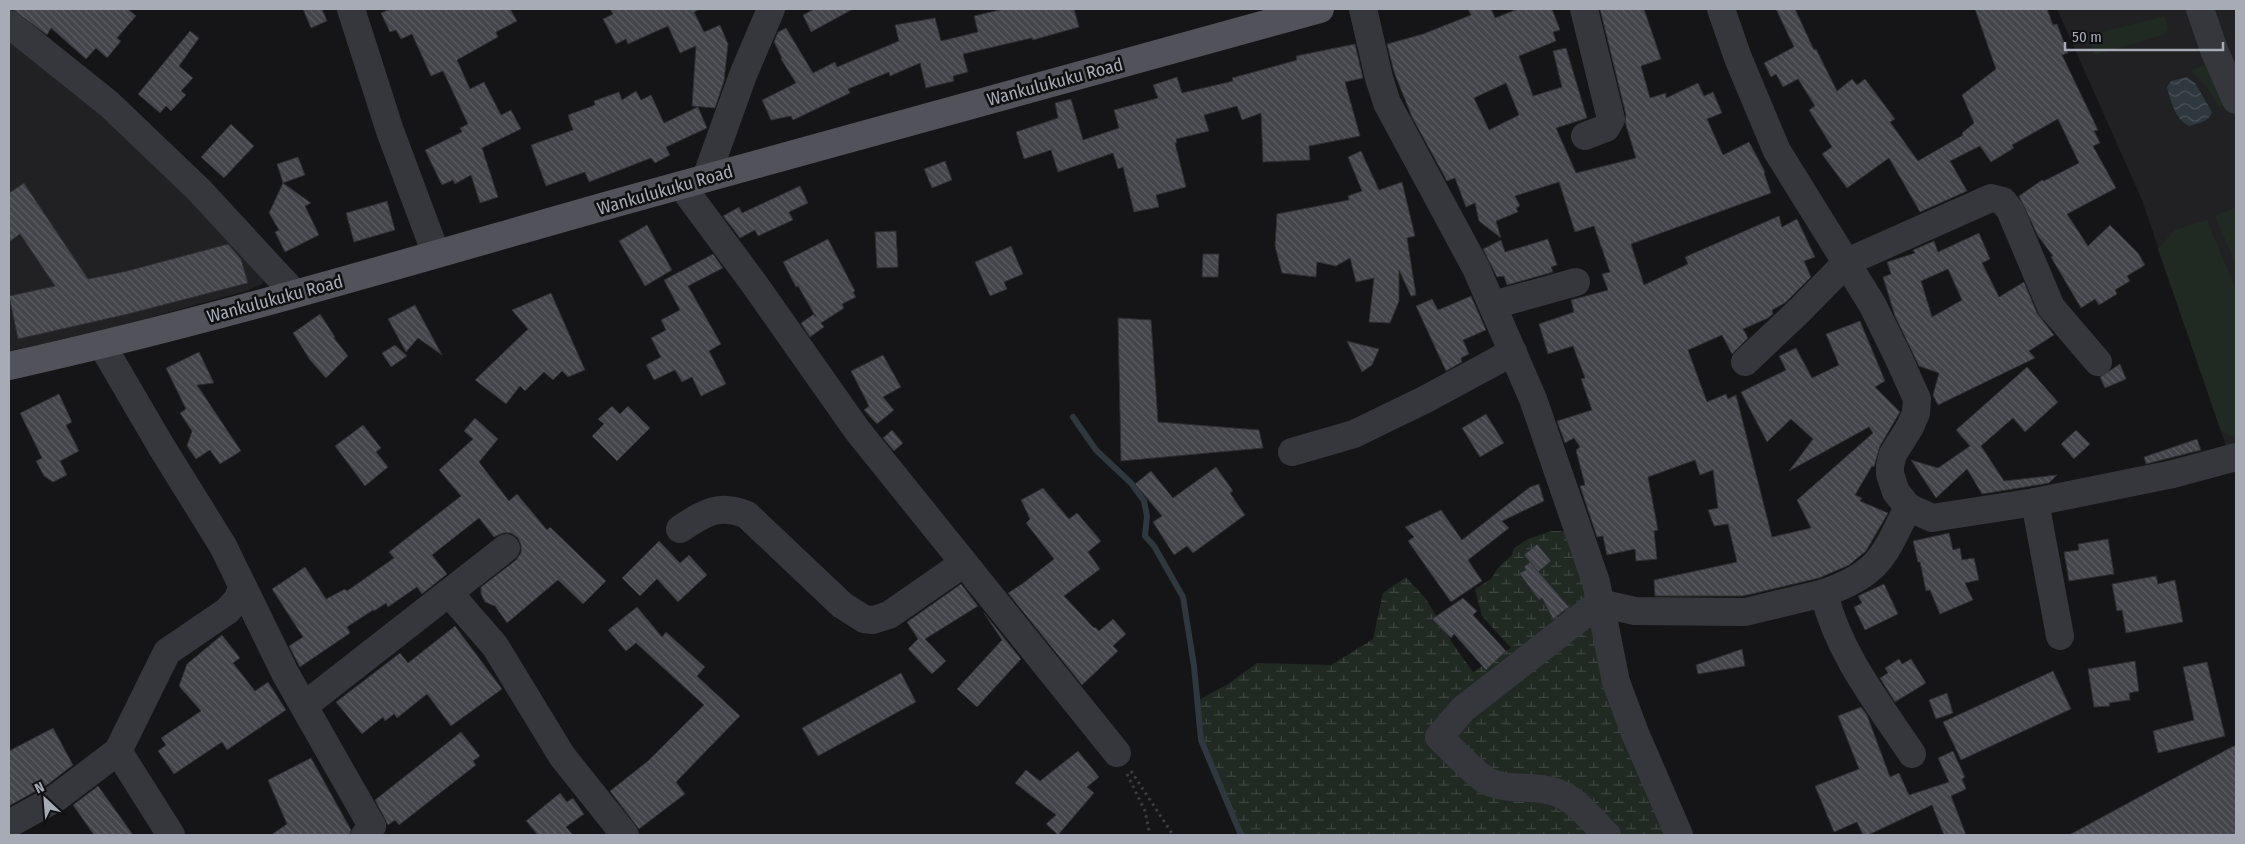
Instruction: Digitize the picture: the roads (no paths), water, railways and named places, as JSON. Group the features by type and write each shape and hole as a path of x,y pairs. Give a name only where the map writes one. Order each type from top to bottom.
{"main road":[{"name":"Wankulukuku Road","path":"9,366 102,346 295,294 694,181 1320,9"}],"street":[{"path":"351,9 390,131 436,254"},
{"path":"771,9 694,181 755,285 857,430 1117,753"},
{"path":"1363,9 1379,78 1387,103 1476,268 1533,399 1593,573 1616,682 1635,733 1679,835"},
{"path":"1584,9 1611,119 1606,128 1585,136"},
{"path":"1721,9 1738,58 1777,151 1872,304 1900,359 1917,399 1916,412 1910,427 1893,454 1890,466 1890,474 1896,492 1908,507 1932,518 2036,502 2173,474 2236,457"},
{"path":"2200,9 2214,50 2236,100"},
{"path":"9,24 109,104 199,190 295,294"},
{"path":"1745,362 1847,262 1986,199 2003,201 2010,210 2051,307 2098,362"},
{"path":"1493,305 1576,282"},
{"path":"102,346 161,446 224,546 286,673 372,826 365,835"},
{"path":"1292,452 1354,434 1426,400 1513,352"},
{"path":"2036,502 2060,636"},
{"path":"1599,602 1635,611 1745,612 1824,593 1866,574 1878,562 1888,547 1908,507"},
{"path":"680,529 706,512 725,509 747,515 842,605 864,619 873,620 889,615 964,563"},
{"path":"305,705 506,548"},
{"path":"9,824 56,798 118,751 167,652 227,611 243,587"},
{"path":"449,593 495,646 562,756 626,835"},
{"path":"1824,593 1830,616 1856,670 1912,754"},
{"path":"1599,602 1463,709 1439,737 1486,780 1512,788 1536,789 1558,793 1579,808 1607,835"},
{"path":"118,751 171,835"}],"water":[{"path":"2187,77 2195,83 2212,112 2206,120 2189,126 2177,115 2167,87 2171,81"}],"waterway":[{"path":"1073,417 1096,450 1131,483 1144,501 1147,516 1145,536 1154,546 1183,597 1194,666 1201,740 1241,835"}]}
